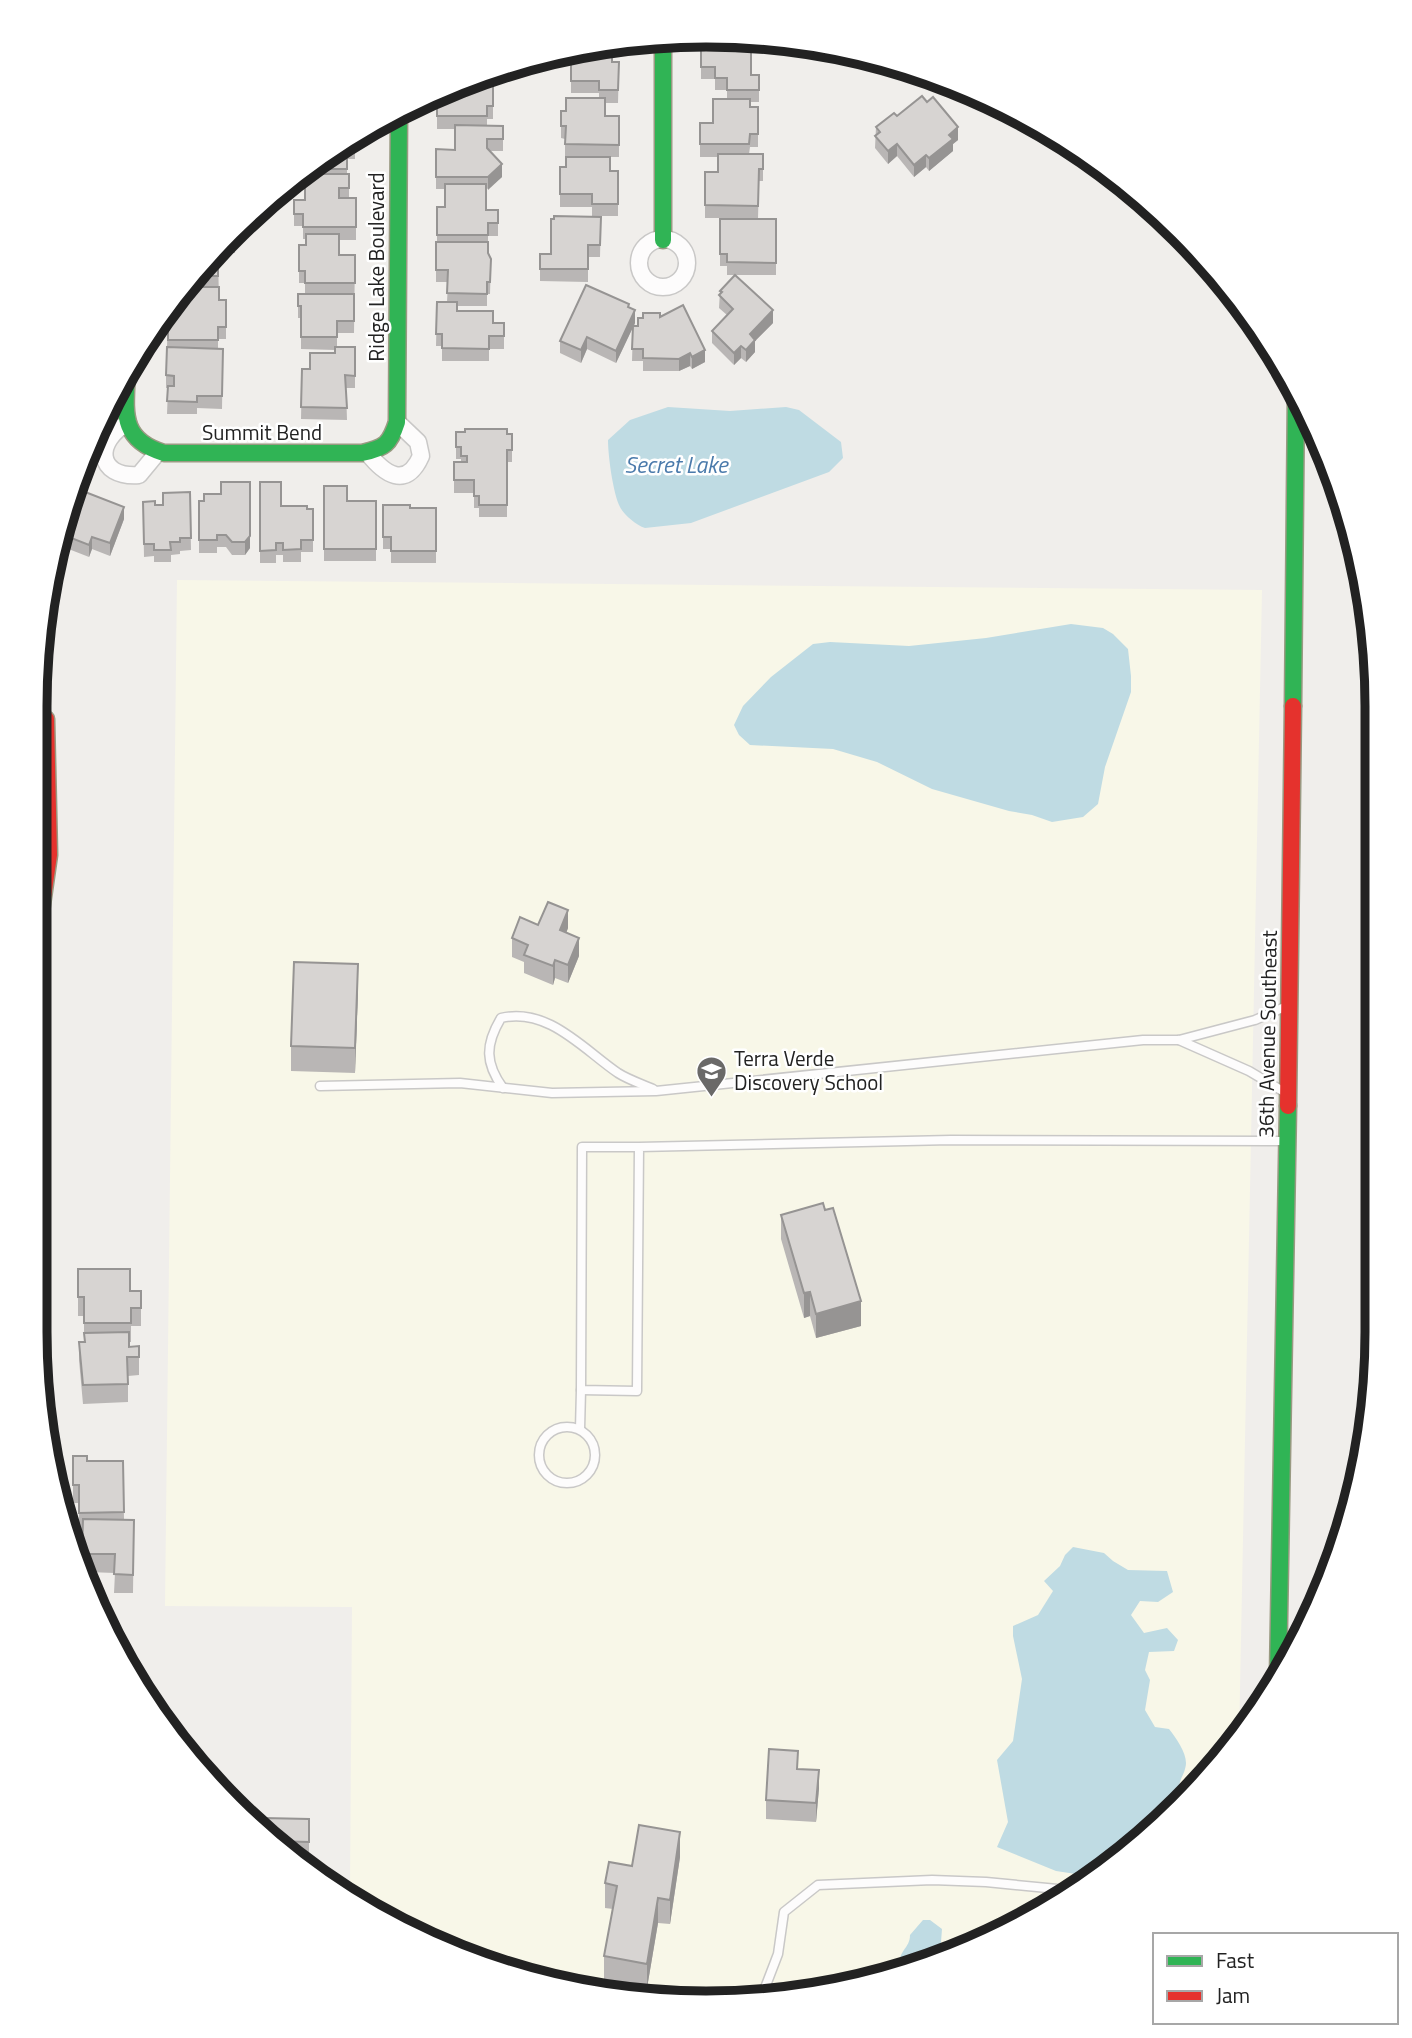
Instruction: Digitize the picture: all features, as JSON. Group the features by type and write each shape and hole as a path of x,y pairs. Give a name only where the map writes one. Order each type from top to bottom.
{"street":[{"path":"663,49 663,240"},
{"name":"Ridge Lake Boulevard","path":"397,422 398,124"},
{"path":"127,392 128,423 138,444 158,452 139,475 121,475 107,465 104,456 108,440 120,427 128,423"},
{"name":"36th Avenue Southeast","path":"1278,1657 1288,1142 1296,413"},
{"path":"397,422 418,442 421,456 412,472 405,475 389,473 379,468 367,452 376,450 391,440 397,422"},
{"name":"Summit Bend","path":"158,452 367,452"},
{"path":"47,821 47,869"}],"lane":[{"path":"320,1086 460,1083 552,1093 656,1091 1143,1040 1179,1040 1255,1020 1289,1005"},
{"path":"503,1088 493,1073 488,1046 500,1018 515,1015 536,1019 564,1032 621,1075 656,1091"},
{"path":"1179,1040 1249,1071 1288,1094"},
{"path":"580,1429 561,1426 553,1430 540,1444 540,1462 544,1471 559,1482 577,1481 592,1469 596,1451 593,1442 580,1429 582,1147 951,1140 1288,1142"},
{"path":"581,1390 637,1391 639,1147"},
{"path":"765,1988 778,1954 784,1912 818,1885 932,1880 1057,1889"}],"shaded area":[{"name":"Terra Verde Discovery School","path":"177,580 1262,590 1239,1718 1172,1798 1107,1855 1072,1880 997,1923 918,1956 835,1978 749,1989 663,1989 577,1978 494,1956 454,1941 415,1923 350,1886 352,1607 165,1606"}],"water":[{"name":"Secret Lake","path":"668,407 730,411 786,407 799,410 841,442 843,458 829,472 691,523 645,528 638,525 620,507 611,474 608,440 630,420"},
{"path":"1071,624 1103,628 1113,634 1128,649 1131,676 1131,692 1105,767 1098,804 1083,817 1052,822 1009,811 932,789 877,762 833,749 750,745 739,735 734,725 743,706 771,677 813,644 830,642 909,646 986,638"},
{"path":"1073,1547 1104,1553 1128,1570 1167,1571 1173,1592 1158,1602 1140,1601 1131,1615 1144,1633 1167,1628 1178,1640 1174,1651 1149,1652 1145,1670 1150,1680 1145,1710 1155,1727 1169,1729 1186,1759 1184,1771 1172,1798 1107,1855 1080,1875 1056,1871 997,1847 1008,1822 997,1760 1013,1741 1022,1679 1013,1626 1038,1615 1053,1591 1044,1581 1060,1566"},
{"path":"923,1920 930,1920 942,1929 941,1948 899,1961 910,1935"}],"building":[{"path":"701,47 751,49 751,75 759,75 759,90 727,90 727,78 715,78 715,67 701,67"},
{"path":"612,54 612,62 619,62 618,90 599,90 599,81 571,81 571,61"},
{"path":"493,82 493,106 487,106 487,116 437,116 437,105"},
{"path":"922,96 927,102 933,97 958,127 949,135 953,139 929,158 926,155 914,165 897,144 888,151 875,136 880,132 876,127 894,113 897,116"},
{"path":"566,98 605,98 605,116 619,116 619,145 565,144 566,126 561,126 561,111 566,111"},
{"path":"713,99 750,99 750,107 758,107 758,134 750,134 749,144 700,144 700,123 713,123"},
{"path":"455,125 503,126 503,139 487,139 487,148 502,164 488,177 436,177 436,149 455,150"},
{"path":"347,154 347,169 325,169"},
{"path":"718,154 763,154 763,169 759,169 758,206 705,205 705,172 718,172"},
{"path":"566,157 610,157 610,171 618,171 618,204 592,204 592,194 560,194 560,167 566,167"},
{"path":"318,174 349,174 349,188 339,188 339,198 356,198 356,227 303,227 303,214 294,214 294,200 305,200 305,183"},
{"path":"445,184 486,184 486,210 498,210 498,223 488,223 488,235 437,235 437,207 445,207"},
{"path":"554,216 601,217 600,245 588,245 588,269 540,269 540,254 551,254 551,219 554,219"},
{"path":"720,219 776,219 776,263 727,262 727,254 720,254"},
{"path":"306,234 339,234 339,255 355,255 355,283 305,283 305,271 299,271 299,245 306,245"},
{"path":"436,242 488,242 491,259 487,294 447,293 448,270 436,270"},
{"path":"218,264 218,276 208,276"},
{"path":"735,275 773,310 750,334 755,340 746,350 741,346 734,353 712,331 733,309 719,295"},
{"path":"586,285 629,304 628,307 635,310 616,351 587,337 581,350 560,341"},
{"path":"198,287 219,287 219,300 226,300 226,327 218,327 218,340 168,340 168,326 183,305 186,305"},
{"path":"298,294 354,294 354,321 337,321 337,337 301,337 301,306 298,306"},
{"path":"437,302 457,302 457,311 493,311 493,323 504,323 504,336 489,336 489,349 442,348 442,334 436,334"},
{"path":"683,305 705,350 692,357 690,353 679,359 643,358 643,349 632,349 633,326 638,326 638,318 643,318 643,313 660,313 660,317"},
{"path":"167,347 223,349 222,396 197,396 197,402 167,401 168,386 174,386 174,376 166,375"},
{"path":"335,347 355,347 355,376 345,375 347,408 301,407 302,369 310,369 310,353 335,353"},
{"path":"465,429 507,429 507,434 512,434 512,450 507,450 507,505 479,505 479,496 474,496 474,480 454,480 454,462 467,462 467,456 461,456 461,447 456,447 456,432 465,432"},
{"path":"221,482 250,482 250,536 245,542 232,542 226,535 217,535 217,540 199,540 199,501 204,501 204,494 221,494"},
{"path":"260,482 281,482 281,506 307,506 307,509 313,509 313,540 301,540 301,549 283,550 283,543 276,543 276,550 260,551"},
{"path":"324,486 347,486 347,501 376,501 376,549 324,549"},
{"path":"83,491 124,507 110,543 92,537 89,545 70,537"},
{"path":"190,492 191,538 170,542 171,550 154,550 154,544 144,544 143,502 155,501 155,505 163,505 163,493"},
{"path":"383,505 436,508 436,551 391,551 391,537 383,537"},
{"path":"548,902 568,910 560,930 579,938 568,965 555,960 553,966 524,955 528,945 512,938 520,917 538,925"},
{"path":"294,962 358,964 355,1048 291,1046"},
{"path":"823,1203 825,1210 833,1208 861,1301 816,1314 810,1292 804,1293 781,1215"},
{"path":"78,1269 130,1269 130,1291 141,1291 141,1308 131,1308 131,1323 84,1323 84,1297 78,1297"},
{"path":"129,1332 129,1347 139,1346 139,1357 127,1357 128,1384 83,1385 79,1342 85,1342 84,1333"},
{"path":"73,1456 87,1456 87,1461 123,1461 124,1512 79,1513 79,1485 73,1485"},
{"path":"83,1519 134,1520 133,1575 114,1574 115,1554 86,1554 82,1545"},
{"path":"769,1749 798,1751 797,1769 819,1770 816,1803 766,1800"},
{"path":"309,1819 309,1842 289,1841 264,1820"},
{"path":"639,1825 680,1832 670,1900 658,1898 647,1964 604,1956 617,1886 605,1883 609,1862 632,1866"}],"traffic: fast":[{"path":"663,49 663,240"},
{"path":"126,394 127,420 131,430 149,447 164,453 362,453 386,444 397,422 399,124"},
{"path":"1293,706 1296,413"},
{"path":"1278,1657 1288,1106"}],"traffic: jam":[{"path":"1288,1106 1293,706"},
{"path":"47,764 47,869"}],"place":[{"name":"Terra Verde Discovery School","path":"711,1098"}]}
